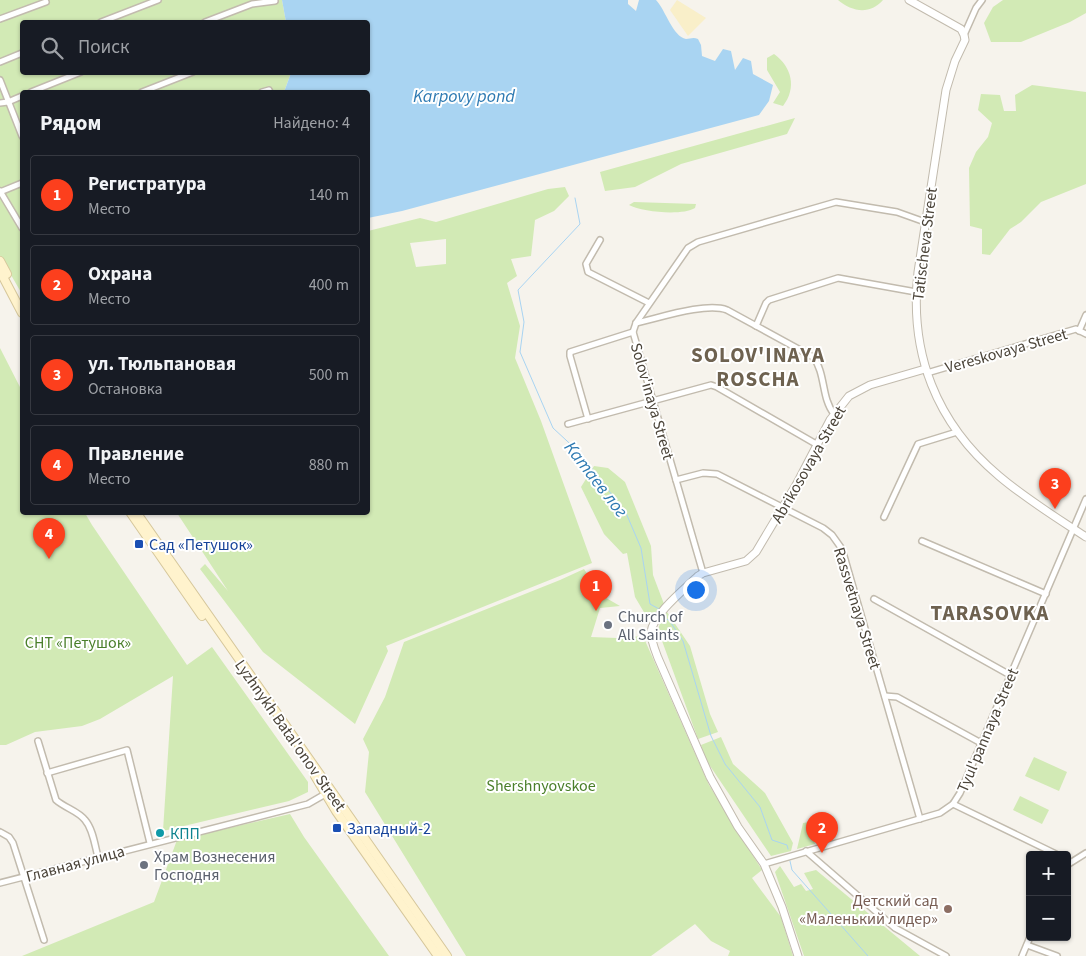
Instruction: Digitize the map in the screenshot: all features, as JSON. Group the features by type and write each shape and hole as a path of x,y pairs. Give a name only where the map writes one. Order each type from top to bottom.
{"main road":[{"path":"0,261 20,298"},
{"path":"0,271 20,309"},
{"name":"Lyzhnykh Batal'onov Street","path":"132,515 312,772 447,956"},
{"name":"Lyzhnykh Batal'onov Street","path":"138,515 438,956"}],"street":[{"path":"106,20 158,0"},
{"path":"909,0 961,29 964,34"},
{"path":"964,34 976,8 982,0"},
{"path":"210,20 252,4 275,1"},
{"path":"0,19 46,2"},
{"name":"Tatischeva Street","path":"964,34 965,40 955,61 946,90 916,292 918,334 925,371 942,407 957,432 975,454 998,476 1086,537"},
{"path":"0,62 20,54"},
{"path":"36,90 74,75"},
{"path":"147,90 184,75"},
{"path":"0,80 20,131"},
{"path":"0,103 20,97"},
{"path":"20,184 0,192 20,225"},
{"name":"Solov'inaya Street","path":"702,573 633,332 636,323 688,248 698,242 836,202 896,212 925,222"},
{"path":"600,240 586,264 587,270 592,275 649,304"},
{"path":"756,326 766,303 770,300 838,278 916,292"},
{"path":"636,323 704,308 716,307 734,313 813,357 817,364 828,407 834,414"},
{"path":"1079,331 1086,315"},
{"name":"Vereskovaya Street","path":"925,371 1076,329 1086,334"},
{"path":"588,419 570,352 633,332"},
{"name":"Abrikosovaya Street","path":"702,573 746,561 756,552 816,444 834,414 849,396 862,388 925,371"},
{"path":"568,424 706,385 715,386 816,444"},
{"path":"884,517 918,444 957,432"},
{"name":"Rassvetnaya Street","path":"676,480 691,475 713,473 823,528 838,541 842,549 920,820"},
{"name":"Tyul'pannaya Street","path":"764,864 920,820 940,813 953,804 960,793 1086,499"},
{"path":"922,541 1046,594"},
{"path":"702,573 670,604 653,625 651,635 653,643 710,777 731,814 764,864 782,907 798,956"},
{"path":"874,599 1010,675"},
{"path":"885,696 897,697 981,743"},
{"path":"38,741 56,800 84,819 89,825 98,857"},
{"path":"48,773 126,750 150,843"},
{"name":"Главная улица","path":"0,883 308,804 328,792"},
{"path":"953,804 1050,851"},
{"path":"0,832 9,837 13,843 44,940"},
{"path":"806,851 895,928 946,956"},
{"path":"1071,862 1086,853"},
{"path":"1022,956 1028,941"},
{"path":"1027,945 1057,956"}],"green space":[{"path":"0,0 282,0 286,20 20,20 20,75 290,75 285,90 20,90 20,291 0,256"},
{"path":"838,0 883,0 872,8 861,10 849,7"},
{"path":"1003,0 1086,0 1086,13 1070,22 1021,42 991,42 984,23 993,7"},
{"path":"774,54 785,65 790,78 790,92 783,106 773,103 780,92 767,70 767,58"},
{"path":"1032,85 1086,92 1086,184 1041,202 1021,222 1010,229 990,255 982,254 982,229 970,226 969,168 976,152 988,137 992,123 978,110 981,94 1000,95 1004,111 1016,111 1015,95"},
{"path":"795,118 787,134 681,164 635,187 605,191 600,172"},
{"path":"565,187 569,196 554,211 535,220 531,256 511,259 517,276 507,283 520,326 515,358 541,421 592,563 386,646 388,651 355,724 263,652 200,569 205,564 228,591 178,515 370,515 370,230 420,218 436,222 548,189","holes":["446,239 446,264 416,267 410,243"]},
{"path":"634,202 696,204 695,208 681,212 662,212 643,210 629,205"},
{"name":"СНТ «Петушок»","path":"0,348 20,387 20,515 86,515 187,665 212,647 308,782 308,792 289,801 163,831 173,676 100,719 82,726 35,732 6,745 0,745"},
{"path":"594,466 608,468 625,482 651,546 653,575 664,604 648,619 635,597 627,553 623,554 604,534 581,487"},
{"name":"Shershnyovskoe","path":"584,569 601,595 620,606 600,608 591,637 643,636 709,785 762,870 752,878 781,917 793,956 728,956 730,951 711,941 695,924 651,956 466,956 365,792 369,752 363,739 385,697 404,642"},
{"path":"667,612 690,646 710,714 718,732 698,739 658,630 661,620"},
{"path":"721,737 733,764 765,793 793,843 791,851 771,856 706,760 701,745"},
{"path":"1034,757 1067,772 1059,791 1025,776"},
{"path":"1020,796 1049,810 1042,824 1013,810"},
{"path":"290,814 304,837 389,956 22,956 154,902 177,840"},
{"path":"809,822 815,844 797,849 803,823"},
{"path":"780,866 794,887 801,884 806,891 813,889 804,873 816,870 920,956 804,956 775,872"}],"sand":[{"path":"677,0 706,18 688,36 670,10"}],"water":[{"name":"Karpovy pond","path":"282,0 628,0 628,4 636,11 639,0 656,0 673,28 681,37 698,39 701,45 702,56 715,61 723,49 731,51 735,70 743,58 751,61 753,74 773,85 769,101 759,115 402,211 370,218 370,90 285,90 290,75 370,75 370,20 286,20"}],"waterway":[{"name":"Катаев лог","path":"575,198 580,224 518,290 524,322 520,352 553,428 580,453 626,513 641,548 650,604 659,609"},
{"name":"Катаев лог","path":"665,617 683,641 711,736 725,764 760,807 772,840 787,845 788,849"},
{"name":"Катаев лог","path":"790,861 792,870 868,956"}],"place":[{"name":"ул. Тюльпановая","path":"1055,509"},
{"name":"Сад «Петушок»","path":"139,544"},
{"name":"Правление","path":"49,559"},
{"name":"Регистратура","path":"596,611"},
{"name":"Church of All Saints","path":"608,625"},
{"name":"Западный-2","path":"337,828"},
{"name":"КПП","path":"160,833"},
{"name":"Охрана","path":"822,853"},
{"name":"Храм Вознесения Господня","path":"144,865"},
{"name":"Детский сад «Маленький лидер»","path":"948,909"}],"district":[{"name":"SOLOV'INAYA ROSCHA","path":"758,367"},
{"name":"TARASOVKA","path":"990,613"}]}
